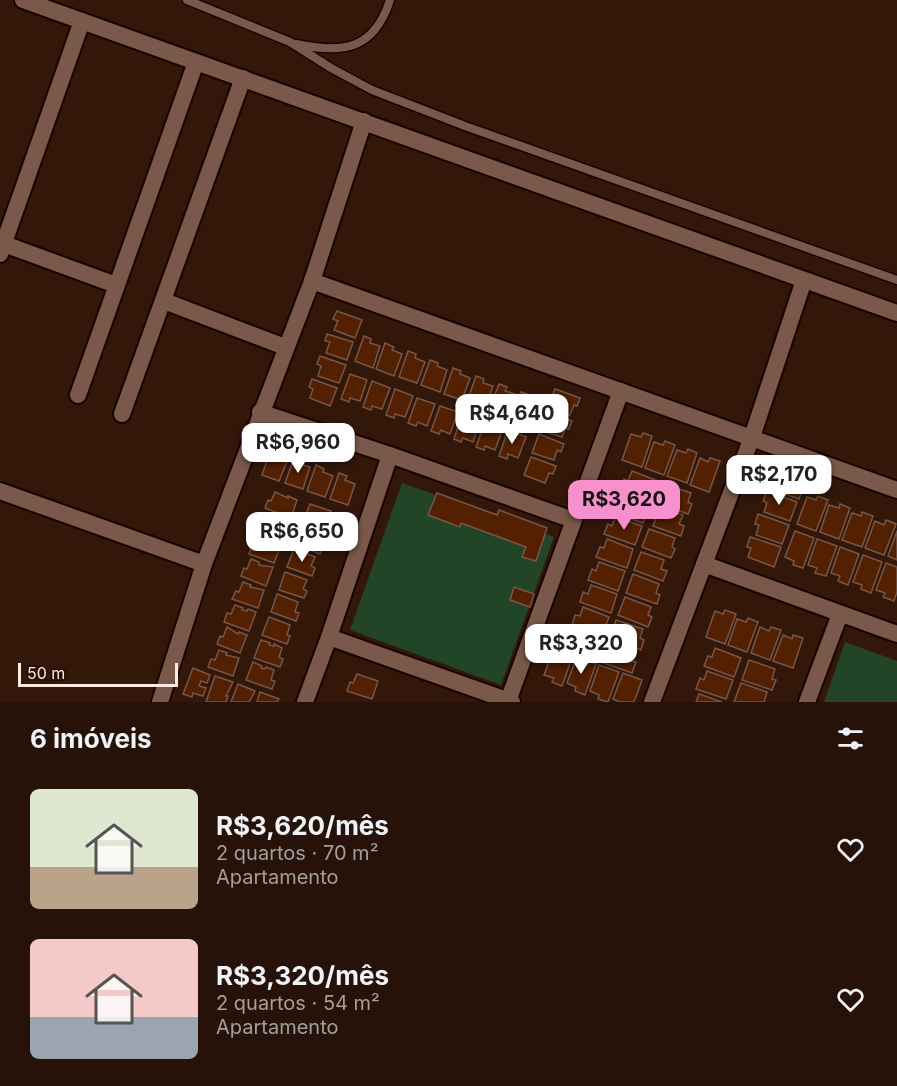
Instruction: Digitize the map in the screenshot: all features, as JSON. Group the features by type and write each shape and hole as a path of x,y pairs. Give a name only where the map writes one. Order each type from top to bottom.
{"street":[{"path":"23,0 897,313"},
{"path":"82,21 2,249 116,285"},
{"path":"78,395 196,62"},
{"path":"122,414 243,78"},
{"path":"160,702 204,564 312,281 364,121"},
{"path":"652,702 752,437 804,280"},
{"path":"312,281 897,490"},
{"path":"164,301 285,347"},
{"path":"329,637 510,701 621,391"},
{"path":"261,412 573,520"},
{"path":"304,702 329,637 390,455"},
{"path":"0,491 204,564"},
{"path":"704,564 897,634"},
{"path":"807,702 840,614"}],"lane":[{"path":"187,0 290,42 315,48 340,49 351,47 364,39 384,20 390,0"},
{"path":"290,42 372,90 465,126 897,280"}],"green space":[{"path":"402,483 554,537 501,685 350,630"},
{"path":"845,642 897,661 897,702 824,702"}],"building":[{"path":"337,311 362,320 355,338 334,330 338,321 333,319"},
{"path":"327,334 353,342 347,360 326,353 330,342 325,341"},
{"path":"364,336 371,339 370,343 380,346 373,368 355,361"},
{"path":"385,343 394,347 392,350 402,354 394,376 376,369"},
{"path":"408,351 416,354 415,358 425,362 417,383 399,377"},
{"path":"320,356 346,365 339,383 318,376 321,366 317,364"},
{"path":"430,360 447,370 440,392 421,385"},
{"path":"453,368 470,378 462,400 444,394"},
{"path":"350,374 367,380 360,401 350,398 349,402 341,399"},
{"path":"476,376 484,379 483,383 493,386 485,408 467,402"},
{"path":"312,379 337,388 330,406 310,398 313,389 309,387"},
{"path":"372,381 390,388 382,409 372,406 371,410 363,407"},
{"path":"499,384 507,387 505,391 515,394 507,416 489,410"},
{"path":"395,389 413,396 405,417 395,414 394,418 386,415"},
{"path":"555,389 580,398 570,415 548,407"},
{"path":"521,392 530,395 528,399 538,402 530,424 512,417"},
{"path":"417,398 435,404 427,426 418,422 416,426 408,423"},
{"path":"440,406 458,412 450,434 441,430 439,434 431,431"},
{"path":"547,411 572,421 569,429 565,428 562,437 540,430"},
{"path":"462,414 480,420 473,442 463,438 461,442 454,439"},
{"path":"485,422 503,428 495,450 485,446 484,450 476,447"},
{"path":"508,430 526,437 518,458 508,454 507,459 499,456"},
{"path":"643,433 652,436 642,467 622,460 631,434 641,437"},
{"path":"539,434 564,444 561,452 557,450 554,460 532,453"},
{"path":"665,441 675,445 664,475 645,468 654,442 663,445"},
{"path":"271,449 279,452 278,456 288,459 279,481 262,475"},
{"path":"688,449 697,453 687,483 667,476 677,450 686,453"},
{"path":"531,457 556,466 553,474 549,473 545,483 524,475"},
{"path":"294,458 302,460 300,464 310,467 303,489 285,483"},
{"path":"700,458 708,462 710,458 720,461 709,492 690,485"},
{"path":"316,465 324,469 323,472 333,476 325,497 307,491"},
{"path":"774,468 806,480 799,499 772,489 775,480 771,479"},
{"path":"632,471 658,481 651,500 621,489 624,479 628,481"},
{"path":"339,473 347,476 345,480 355,484 348,505 330,499"},
{"path":"667,485 691,493 688,502 692,504 688,514 660,504"},
{"path":"767,491 797,502 790,521 764,512 767,503 763,501"},
{"path":"275,492 297,500 291,518 265,508"},
{"path":"437,493 497,515 499,510 547,528 536,561 522,557 526,547 461,523 460,527 428,515"},
{"path":"623,494 650,504 643,523 612,512 616,501 620,503"},
{"path":"818,496 828,500 816,531 797,524 807,497 816,500"},
{"path":"310,504 331,511 327,521 331,523 328,530 303,521"},
{"path":"840,504 850,508 839,539 820,532 829,505 839,508"},
{"path":"659,508 683,515 679,524 684,526 681,536 653,526"},
{"path":"862,512 873,516 862,547 842,540 852,513 861,516"},
{"path":"267,514 276,517 275,519 289,522 282,540 257,531 260,522 264,524"},
{"path":"758,514 789,525 782,544 756,535 759,525 755,524"},
{"path":"615,517 642,526 635,545 604,534 608,524 612,526"},
{"path":"886,520 896,524 884,555 865,548 875,521 884,525"},
{"path":"301,526 323,534 319,544 323,545 320,554 295,544"},
{"path":"649,529 675,538 672,547 675,549 671,558 642,547"},
{"path":"795,531 814,538 803,568 793,565 794,561 785,557"},
{"path":"897,531 897,560 888,556"},
{"path":"259,537 267,542 272,543 272,541 281,545 274,563 249,554 252,545 256,547"},
{"path":"750,537 781,547 774,567 748,557 751,548 747,547"},
{"path":"607,539 633,549 627,568 596,557 600,547 604,548"},
{"path":"817,539 837,546 826,576 815,573 817,568 808,565"},
{"path":"840,547 859,554 848,585 838,581 840,576 831,573"},
{"path":"294,549 315,557 311,566 315,568 312,576 287,567"},
{"path":"641,552 664,560 661,569 667,571 663,581 634,570"},
{"path":"863,555 882,562 871,593 861,589 862,585 853,582"},
{"path":"251,559 259,562 259,565 273,567 266,586 241,576"},
{"path":"599,562 625,571 618,591 588,580 592,569 596,571"},
{"path":"886,563 897,567 897,592 894,601 883,597 885,593 876,590"},
{"path":"285,572 307,580 303,589 307,591 304,598 279,590"},
{"path":"633,574 659,584 656,593 660,595 657,604 626,593"},
{"path":"243,582 251,585 250,587 264,590 258,608 232,599 236,591 239,592"},
{"path":"591,585 617,594 611,613 580,602 583,592 588,594"},
{"path":"514,587 534,594 530,607 510,600"},
{"path":"277,594 298,602 295,612 299,613 296,621 271,612"},
{"path":"625,597 651,607 648,615 652,617 648,627 618,615"},
{"path":"235,605 243,608 242,610 247,611 248,609 256,612 249,631 224,622 227,613 231,614"},
{"path":"583,607 609,617 602,636 572,625 575,615 580,616"},
{"path":"725,610 736,614 725,644 706,637 715,611 723,614"},
{"path":"269,617 290,625 287,644 262,635"},
{"path":"748,618 758,622 747,652 728,645 737,619 746,622"},
{"path":"616,620 643,629 640,638 644,640 641,650 610,639"},
{"path":"227,627 238,634 239,632 247,635 240,653 217,644"},
{"path":"760,627 769,631 771,627 781,630 770,660 751,653"},
{"path":"575,630 601,640 594,658 564,647 567,638 571,639"},
{"path":"783,635 792,639 793,635 803,638 793,668 773,661"},
{"path":"261,640 270,643 269,645 274,646 274,644 282,648 279,657 283,659 280,667 254,658"},
{"path":"608,643 635,652 632,661 636,662 632,673 601,662"},
{"path":"554,648 573,655 562,686 552,682 554,678 544,675"},
{"path":"715,648 741,658 734,677 704,666 708,656 712,657"},
{"path":"219,650 227,653 226,655 239,658 233,676 208,667 211,659 215,660"},
{"path":"577,656 596,664 585,695 575,691 576,687 567,683"},
{"path":"749,660 775,669 772,679 776,680 772,690 742,680"},
{"path":"253,662 262,666 261,668 274,670 271,680 275,681 272,689 246,680"},
{"path":"599,665 619,672 608,702 598,699 599,695 590,691"},
{"path":"193,668 210,675 207,683 201,681 199,686 206,688 203,696 193,693 192,697 183,694"},
{"path":"707,671 733,680 726,699 696,689 700,678 704,680"},
{"path":"623,673 642,680 634,702 620,702 613,699"},
{"path":"357,674 378,681 372,699 347,691 350,682 353,683"},
{"path":"215,676 233,682 226,696 228,696 226,702 206,702"},
{"path":"741,683 767,692 764,702 734,702"},
{"path":"238,684 255,691 249,702 231,702"},
{"path":"260,692 279,699 277,702 257,702"},
{"path":"699,694 722,702 696,702"}]}
